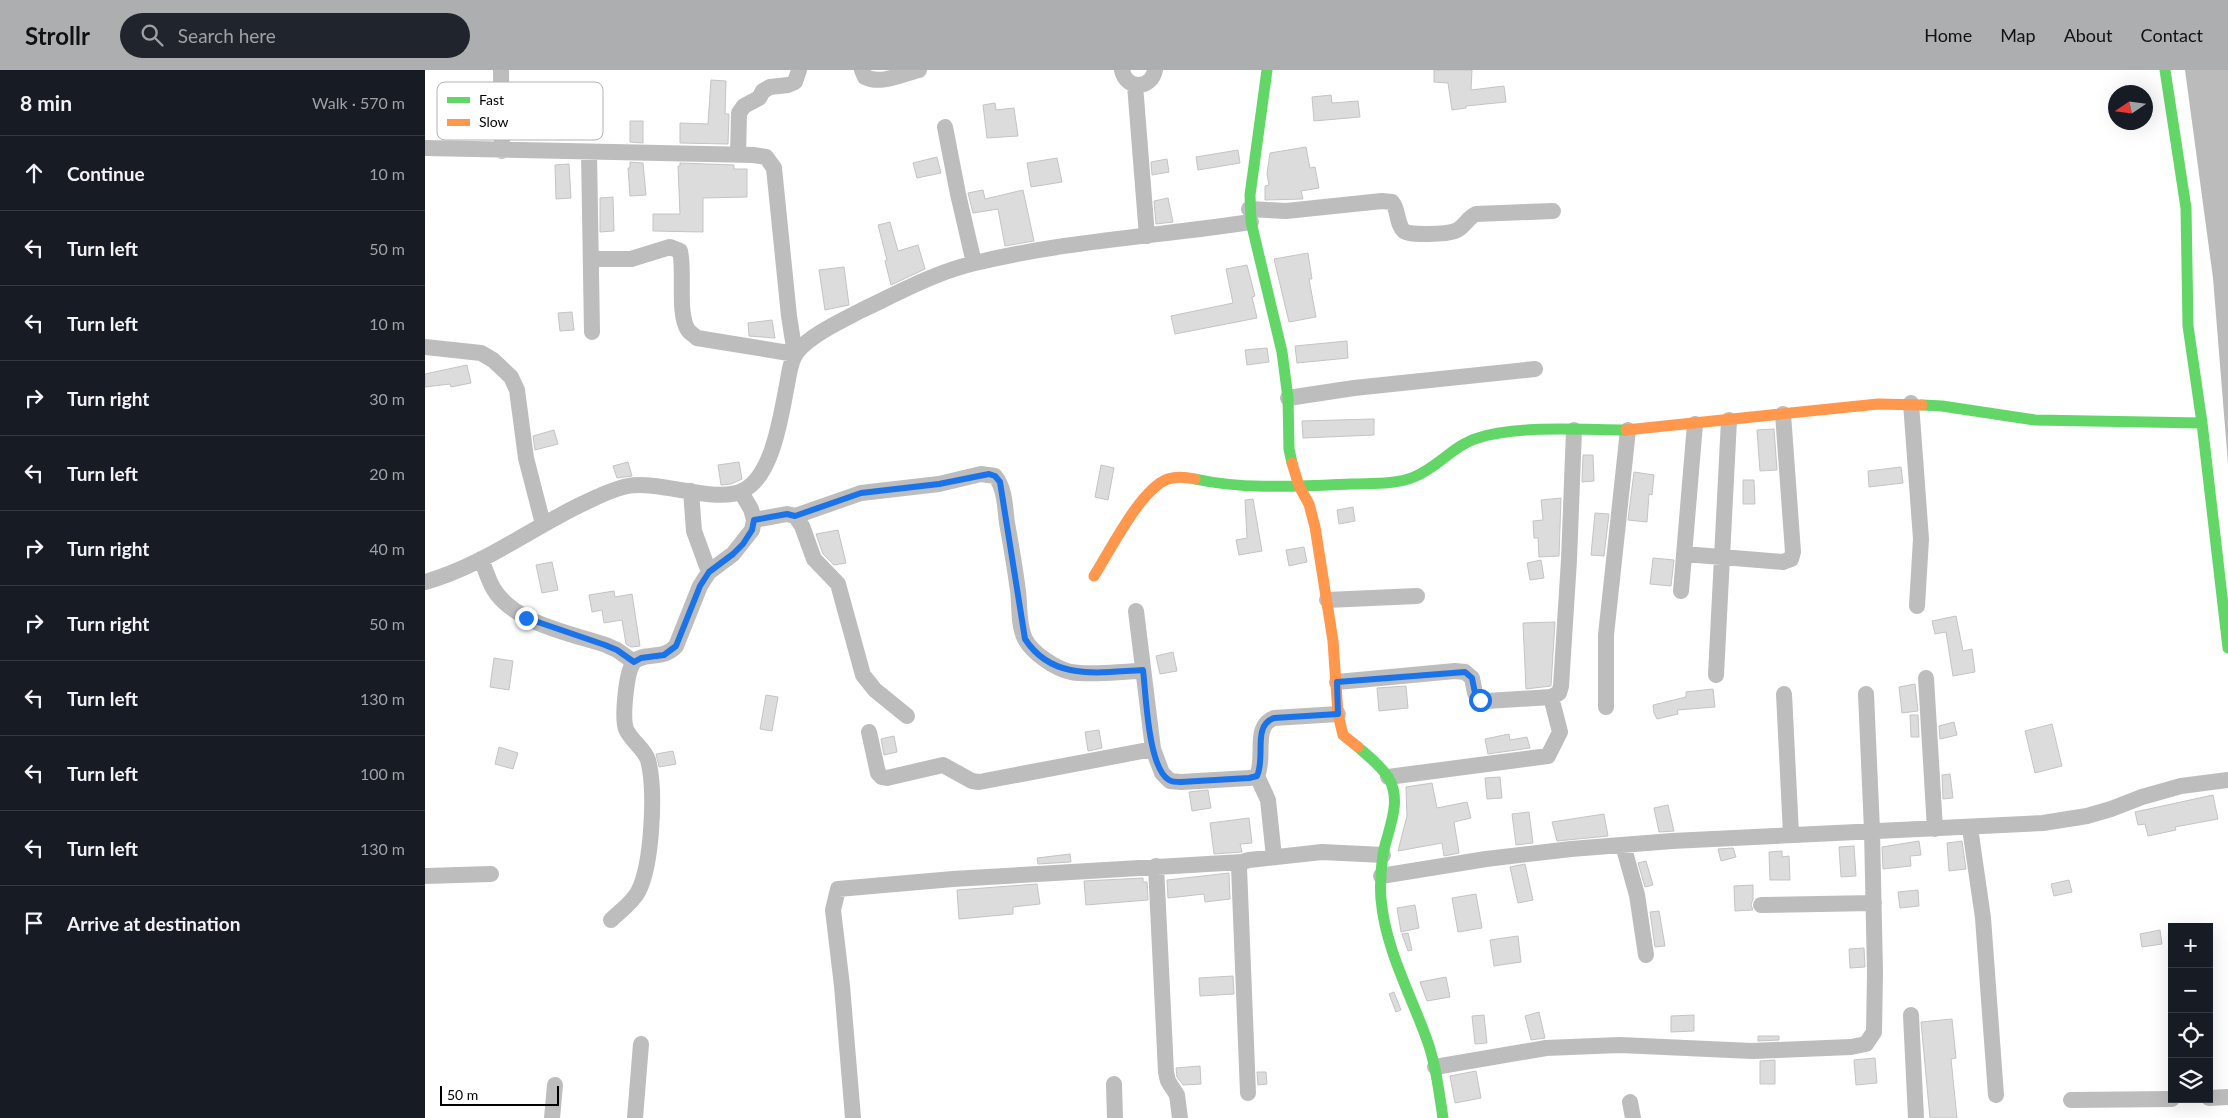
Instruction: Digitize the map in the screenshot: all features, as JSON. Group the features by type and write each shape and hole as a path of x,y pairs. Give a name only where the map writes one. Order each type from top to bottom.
{"street":[{"path":"739,155 739,113 744,106 759,98 763,91 770,87 788,85 795,82 799,70"},
{"path":"862,70 865,77 872,80 883,80 919,70"},
{"path":"1122,70 1126,80 1135,85 1141,85 1150,80 1155,70 1161,70"},
{"path":"1267,70 1250,215 1282,352 1288,398 1289,449 1293,470 1309,504 1315,527 1327,600 1337,682 1338,714 1343,735 1373,760 1388,777 1393,792 1394,813 1383,855 1381,899 1388,936 1428,1042 1435,1067 1443,1118"},
{"path":"2165,70 2186,208 2188,326 2202,423 2228,648"},
{"path":"1135,85 1147,236"},
{"path":"945,127 974,263"},
{"path":"502,140 502,151"},
{"path":"425,148 766,157 774,168 789,316 795,354 780,420 763,471 753,484 741,492 725,495 646,484 626,486 605,493 543,524 461,569 425,582"},
{"path":"589,152 592,332"},
{"path":"795,354 806,342 846,318 951,270 974,263 1053,248 1147,236 1250,215 1382,201 1392,202 1397,208 1400,226 1404,232 1411,235 1455,231 1463,225 1468,217 1476,214 1553,211"},
{"path":"592,259 631,259 670,247 679,250 682,260 683,319 689,331 697,338 795,354"},
{"path":"425,347 481,354 493,360 511,377 517,390 526,458 543,524"},
{"path":"1288,398 1354,388 1535,368"},
{"path":"1095,576 1146,494 1154,486 1173,477 1187,478 1211,484 1299,486 1402,481 1416,476 1477,438 1523,431 1628,430 1695,424 1840,406 1911,403 2035,420 2202,423"},
{"path":"1911,403 1921,539 1917,606"},
{"path":"1684,554 1783,562 1791,559 1793,552 1783,414"},
{"path":"1716,675 1729,420"},
{"path":"1681,591 1695,424"},
{"path":"1337,682 1465,672 1472,678 1475,693 1480,700 1487,702 1551,697 1559,693 1569,560 1574,430"},
{"path":"1606,707 1606,635 1628,430"},
{"path":"754,520 787,514 795,516 861,493 939,484 981,474 995,476 1000,482 1006,513 1019,592 1022,627 1025,639 1031,648 1059,668 1070,672 1143,670"},
{"path":"691,491 694,531 709,572"},
{"path":"611,920 631,902 643,881 653,820 652,781 648,759 645,753 629,736 624,720 625,697 634,662 641,658 664,655 676,646 700,586 709,572 733,554 743,544 752,530 754,520 751,509 741,492"},
{"path":"795,516 802,526 814,559 838,584 863,674 875,690 907,716"},
{"path":"481,559 493,588 500,598 526,618 605,645 617,650 634,662"},
{"path":"1327,600 1417,596"},
{"path":"1136,611 1153,748 1161,773 1170,781 1181,782 1257,776 1261,768 1262,728 1266,721 1274,718 1338,714"},
{"path":"1926,678 1935,829"},
{"path":"1784,694 1791,834"},
{"path":"1435,1067 1546,1048 1620,1045 1753,1051 1851,1047 1866,1044 1874,1032 1874,903 1866,694"},
{"path":"1388,777 1548,756 1560,732 1551,697"},
{"path":"869,732 878,774 882,778 943,765 972,781 979,782 1153,748"},
{"path":"1257,776 1268,800 1274,857"},
{"path":"1381,876 1486,859 1623,844 1791,834 1970,828 2043,823 2087,816 2181,786 2228,780"},
{"path":"1970,828 1983,918 1996,1095"},
{"path":"1623,844 1637,895 1646,956"},
{"path":"853,1118 842,986 833,910 837,889 953,878 1243,862 1323,852 1383,855"},
{"path":"1243,862 1239,867 1248,1093"},
{"path":"1156,866 1166,1072 1168,1081 1177,1095 1180,1118"},
{"path":"425,876 491,874"},
{"path":"1761,905 1874,903"},
{"path":"1911,1015 1916,1118"},
{"path":"635,1118 641,1044"},
{"path":"1115,1084 1115,1118"},
{"path":"552,1118 555,1085"},
{"path":"2213,1098 2228,1097"},
{"path":"2071,1100 2168,1099"}],"shaded area":[{"path":"2185,70 2228,70 2228,464 2213,278"}],"building":[{"path":"1434,70 1472,70 1471,90 1504,86 1506,102 1466,106 1466,108 1452,110 1448,83 1434,82"},
{"path":"711,80 726,81 725,114 729,114 728,144 680,143 680,123 708,124"},
{"path":"1331,95 1332,103 1358,101 1360,117 1314,121 1312,97"},
{"path":"995,103 996,110 1014,108 1018,136 987,138 983,105"},
{"path":"630,121 643,121 643,143 630,142"},
{"path":"1306,147 1310,168 1315,167 1319,188 1301,191 1303,199 1265,200 1265,186 1269,185 1267,174 1270,153"},
{"path":"1238,150 1240,163 1198,170 1196,157"},
{"path":"937,157 941,173 917,178 913,163"},
{"path":"1057,158 1062,182 1031,187 1027,163"},
{"path":"1167,159 1169,172 1152,175 1151,162"},
{"path":"630,162 643,163 646,195 630,196 628,168 630,168"},
{"path":"680,163 734,165 734,169 747,169 747,197 703,198 703,232 653,231 653,214 680,214 678,166 680,166"},
{"path":"569,164 571,198 556,199 555,165"},
{"path":"983,190 985,199 1023,190 1034,241 1005,246 998,209 973,213 968,193"},
{"path":"613,197 614,231 600,232 600,198"},
{"path":"1168,198 1173,222 1156,224 1154,201"},
{"path":"890,222 898,251 918,245 925,269 891,285 878,225"},
{"path":"1308,253 1312,279 1309,279 1316,317 1289,322 1274,259"},
{"path":"1247,265 1255,296 1252,297 1257,318 1175,334 1171,316 1233,303 1226,269"},
{"path":"844,267 849,305 825,310 819,270"},
{"path":"572,312 574,330 560,331 558,313"},
{"path":"772,320 775,338 749,336 748,323"},
{"path":"1347,341 1348,358 1297,363 1295,346"},
{"path":"1267,348 1269,362 1247,365 1245,350"},
{"path":"467,365 471,383 451,387 450,384 425,387 425,374"},
{"path":"1374,419 1374,435 1303,438 1302,421"},
{"path":"1774,429 1777,470 1760,471 1757,430"},
{"path":"554,430 558,444 535,450 533,436"},
{"path":"1583,455 1593,455 1594,481 1582,482"},
{"path":"628,462 632,476 617,478 613,466"},
{"path":"739,462 742,479 731,484 721,485 718,465"},
{"path":"1101,465 1114,468 1108,500 1095,497"},
{"path":"1901,467 1903,483 1869,487 1868,471"},
{"path":"1634,472 1654,475 1652,495 1649,494 1647,522 1628,520"},
{"path":"1743,480 1754,480 1755,504 1743,504"},
{"path":"1561,498 1559,556 1539,557 1538,538 1534,538 1533,521 1543,520 1541,500"},
{"path":"1253,499 1262,551 1239,555 1236,540 1247,538 1245,500"},
{"path":"1353,507 1355,521 1339,524 1337,510"},
{"path":"1595,513 1609,514 1604,556 1591,555"},
{"path":"838,530 846,563 834,565 823,554 816,534"},
{"path":"1304,547 1307,562 1289,566 1286,550"},
{"path":"1653,558 1674,560 1671,586 1650,584"},
{"path":"1541,560 1544,578 1530,580 1527,563"},
{"path":"552,562 558,590 542,593 536,565"},
{"path":"614,591 615,597 632,594 640,646 631,647 626,644 622,620 604,623 602,610 592,612 589,595"},
{"path":"1956,616 1963,651 1972,649 1975,672 1953,676 1946,632 1935,634 1932,621"},
{"path":"1555,622 1551,686 1526,689 1523,623"},
{"path":"1173,652 1177,671 1160,674 1156,656"},
{"path":"494,658 513,661 509,690 490,687"},
{"path":"1915,684 1918,711 1902,713 1899,687"},
{"path":"1406,686 1408,708 1379,711 1377,688"},
{"path":"1713,689 1715,707 1677,710 1678,714 1657,719 1654,713 1653,705 1686,697 1686,692"},
{"path":"766,695 778,697 772,731 760,729"},
{"path":"1910,715 1918,715 1919,737 1911,737"},
{"path":"1954,722 1957,735 1940,739 1939,726"},
{"path":"2052,724 2062,766 2035,773 2025,731"},
{"path":"1099,730 1102,748 1088,751 1085,732"},
{"path":"1509,734 1510,740 1527,737 1530,748 1488,754 1485,739"},
{"path":"894,736 897,752 884,755 881,739"},
{"path":"499,747 518,753 513,769 495,764"},
{"path":"673,751 676,764 659,767 656,754"},
{"path":"1950,774 1953,798 1943,799 1942,775"},
{"path":"1500,777 1502,798 1487,799 1485,778"},
{"path":"1432,783 1437,808 1467,802 1471,818 1454,822 1459,853 1444,856 1442,843 1398,851 1407,816 1406,787"},
{"path":"1208,790 1211,808 1192,811 1189,792"},
{"path":"2213,795 2218,819 2175,827 2176,830 2148,836 2145,824 2138,825 2135,812"},
{"path":"1668,805 1674,831 1659,832 1654,808"},
{"path":"1529,812 1533,843 1516,845 1512,814"},
{"path":"1604,814 1608,836 1557,841 1552,822"},
{"path":"1249,818 1252,843 1240,844 1242,852 1214,854 1210,823"},
{"path":"1919,841 1921,855 1910,856 1911,866 1883,869 1882,847"},
{"path":"1962,841 1966,869 1949,871 1947,843"},
{"path":"1854,846 1856,876 1841,877 1839,847"},
{"path":"1733,848 1736,857 1721,861 1718,849"},
{"path":"1782,851 1782,857 1789,856 1790,880 1770,880 1769,852"},
{"path":"1070,854 1071,862 1038,864 1037,858"},
{"path":"1646,861 1653,885 1645,887 1638,863"},
{"path":"1525,864 1533,900 1518,903 1510,867"},
{"path":"1229,873 1230,899 1205,902 1204,894 1168,898 1167,880"},
{"path":"1143,878 1143,882 1147,882 1148,900 1086,905 1084,881"},
{"path":"2069,880 2072,892 2054,896 2051,884"},
{"path":"1037,884 1040,904 1013,907 1013,914 959,919 957,890"},
{"path":"1753,885 1751,905 1753,910 1735,911 1734,886"},
{"path":"1918,890 1919,906 1900,908 1898,892"},
{"path":"1476,894 1482,928 1458,932 1452,898"},
{"path":"1415,905 1419,928 1401,932 1397,908"},
{"path":"1659,911 1665,946 1655,947 1650,912"},
{"path":"2160,930 2162,944 2142,947 2140,934"},
{"path":"1408,933 1412,950 1408,951 1402,934"},
{"path":"1518,936 1521,962 1494,966 1490,940"},
{"path":"1864,948 1865,967 1850,968 1849,949"},
{"path":"1233,976 1234,994 1200,996 1199,978"},
{"path":"1446,977 1450,997 1427,1001 1420,982"},
{"path":"1394,992 1401,1010 1396,1012 1389,994"},
{"path":"1539,1012 1545,1038 1531,1040 1525,1016"},
{"path":"1484,1015 1487,1043 1475,1044 1472,1016"},
{"path":"1694,1015 1694,1031 1671,1032 1671,1016"},
{"path":"1952,1019 1956,1058 1951,1059 1957,1118 1930,1118 1921,1022"},
{"path":"1758,1036 1779,1036 1779,1040 1758,1041"},
{"path":"1875,1058 1877,1083 1856,1085 1854,1060"},
{"path":"1775,1060 1775,1084 1760,1084 1760,1061"},
{"path":"1200,1066 1201,1084 1183,1085 1177,1077 1176,1068"},
{"path":"1476,1071 1481,1098 1455,1103 1450,1076"},
{"path":"1257,1072 1266,1072 1267,1084 1258,1085"}],"traffic: fast":[{"path":"1267,70 1250,195 1251,222 1282,352 1288,398 1289,449 1292,463"},
{"path":"2165,70 2186,208 2188,326 2202,423 2228,648"},
{"path":"1922,405 1942,406 2035,420 2202,423"},
{"path":"1195,479 1253,486 1311,486 1390,482 1414,477 1469,441 1494,434 1551,429 1626,430"},
{"path":"1358,747 1388,777 1392,786 1394,796 1393,815 1383,854 1381,871 1383,917 1399,971 1421,1023 1433,1059 1443,1118"}],"traffic: slow":[{"path":"1626,430 1878,404 1922,405"},
{"path":"1292,463 1299,486 1309,504 1315,527 1333,641 1338,714 1343,735 1358,747"},
{"path":"1094,576 1127,522 1147,494 1168,479 1175,477 1195,479"}],"route":[{"path":"526,618 605,645 617,650 634,662 641,658 664,655 676,646 700,586 709,572 743,544 752,530 754,520 787,514 795,516 861,493 939,484 981,474 989,474 995,476 1000,482 1025,639 1031,648 1059,668 1070,672 1143,670 1156,761 1161,773 1170,781 1181,782 1257,776 1261,768 1262,728 1266,721 1274,718 1338,714 1337,682 1465,672 1472,678 1475,693 1480,700"}]}
